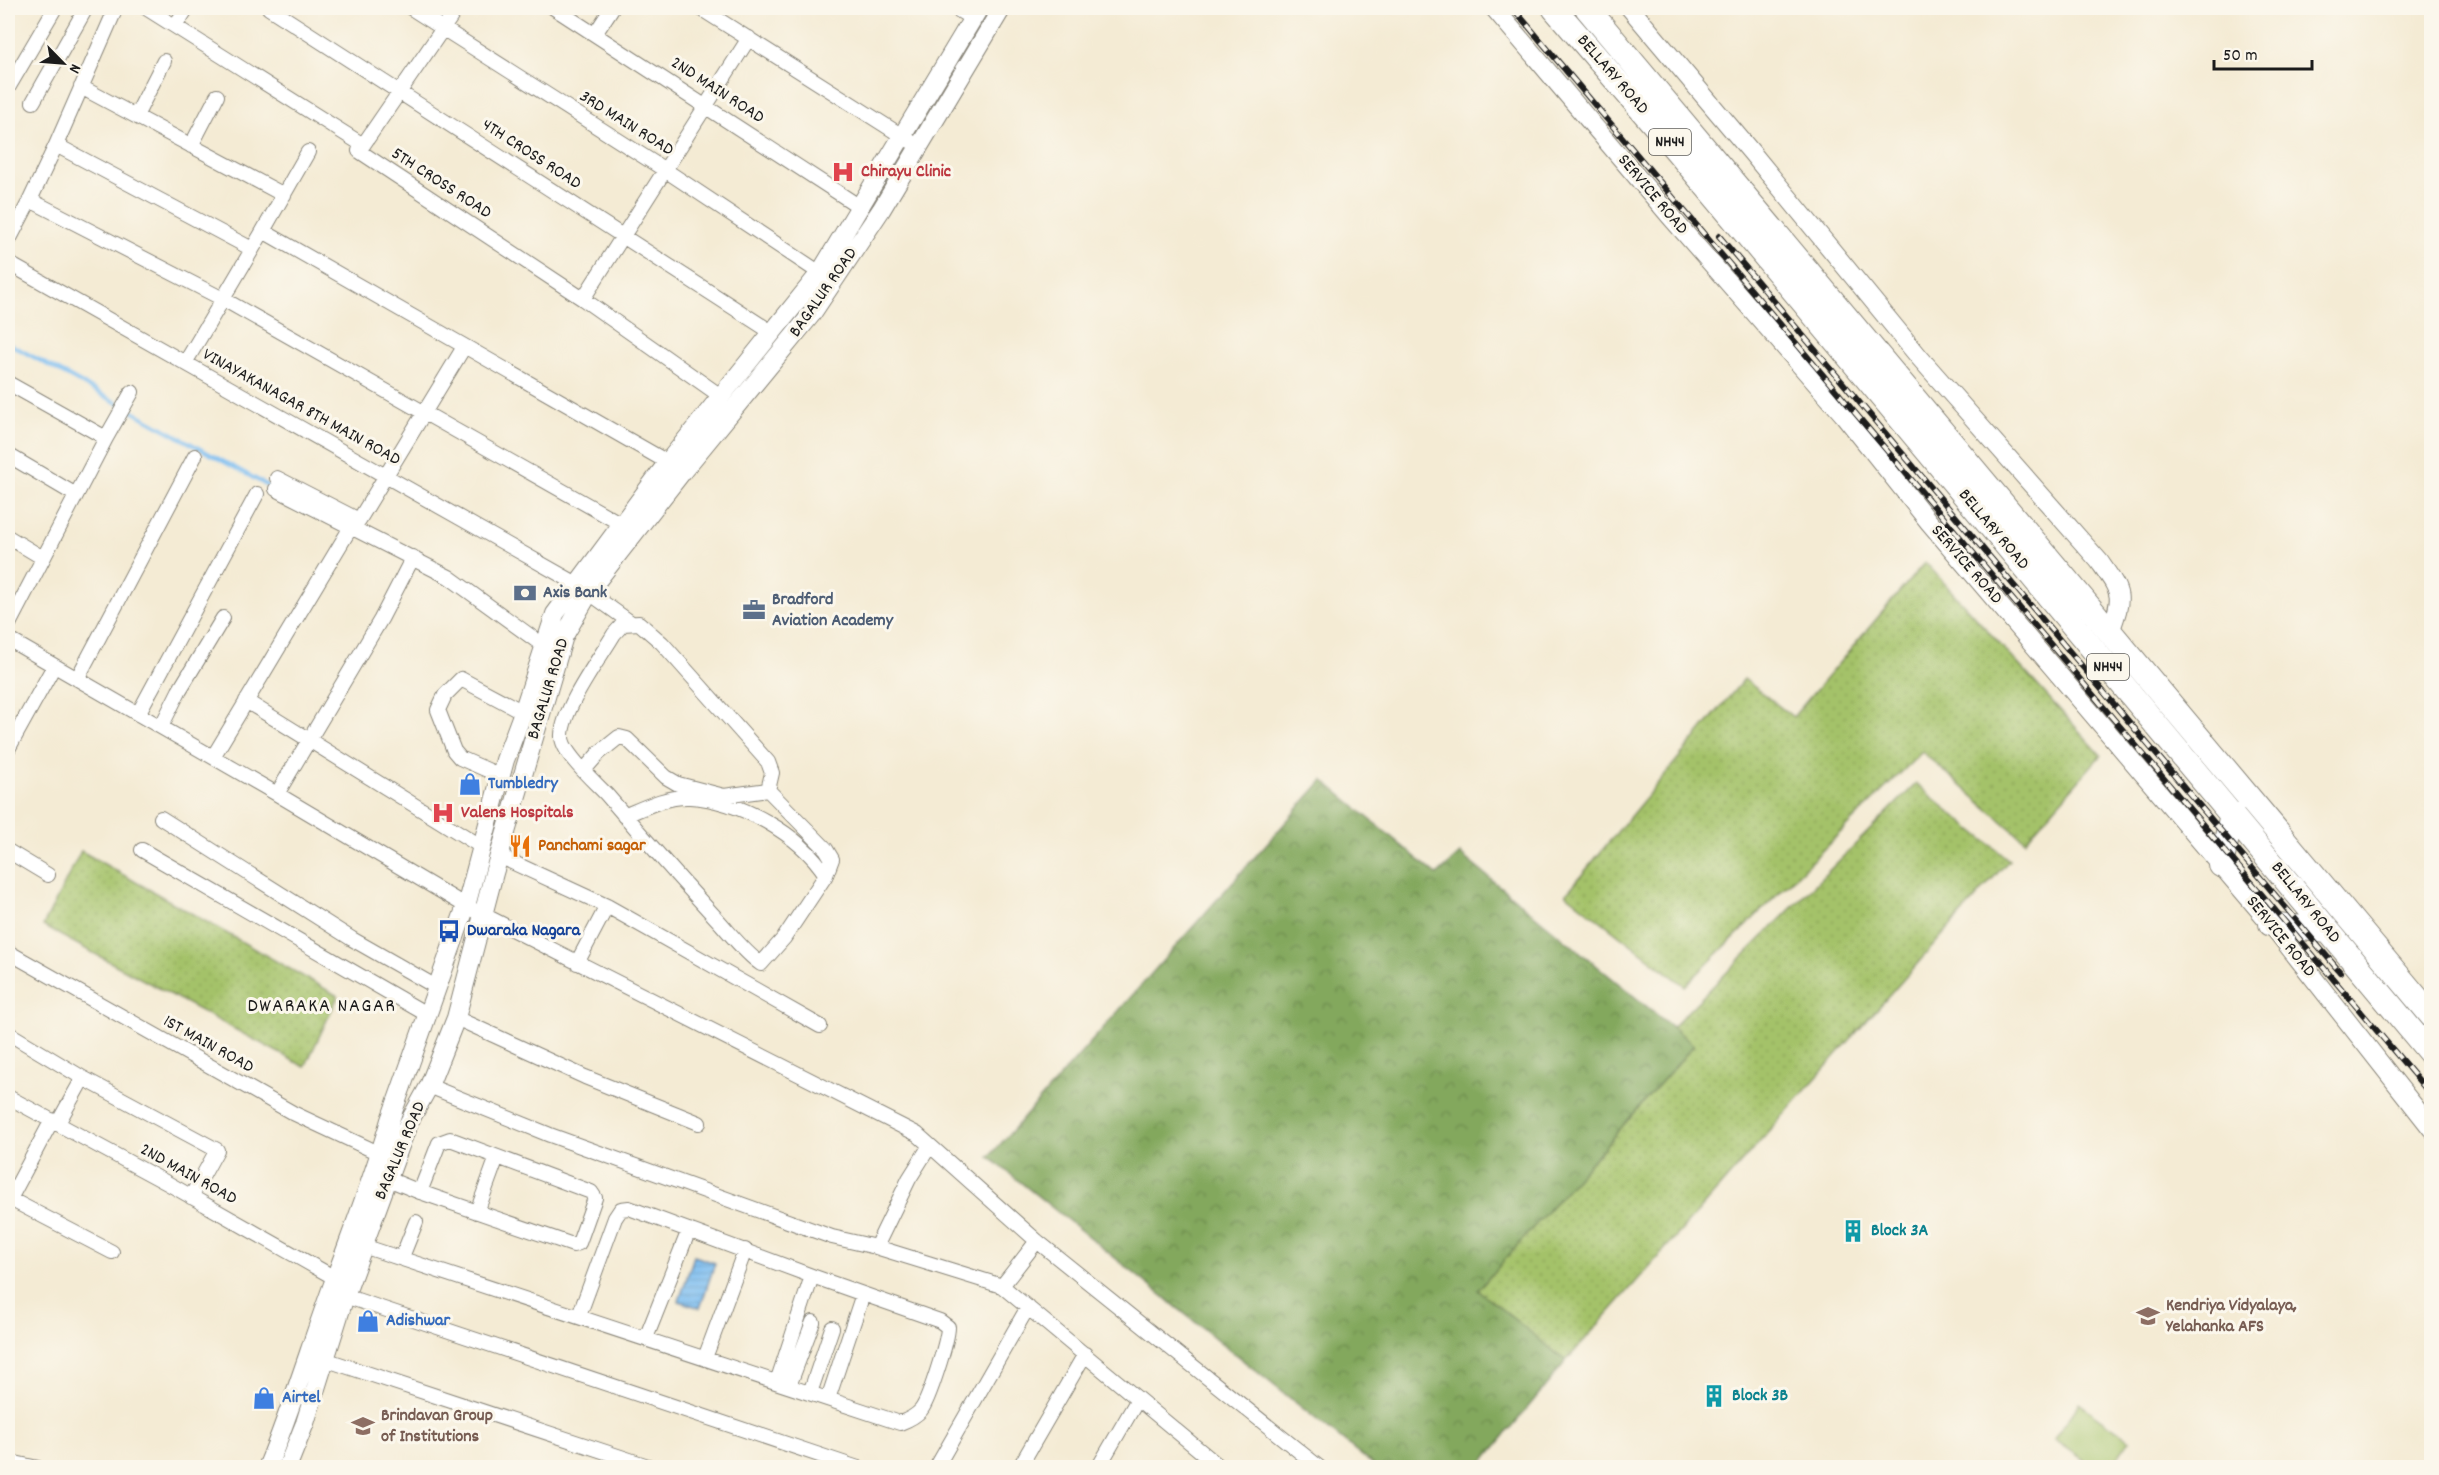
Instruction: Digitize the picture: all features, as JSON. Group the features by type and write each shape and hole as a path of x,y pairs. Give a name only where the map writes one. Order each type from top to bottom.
{"highway":[{"name":"BELLARY ROAD","path":"1554,8 2432,1055"},
{"name":"BELLARY ROAD","path":"1587,8 2432,1017"},
{"path":"2221,865 2232,814"},
{"path":"2271,924 2326,931"}],"main road":[{"name":"BAGALUR ROAD","path":"287,1467 305,1423 345,1296 344,1276 363,1246 388,1179 390,1120 466,906 501,776 523,712 564,636 583,589 623,525 811,315 881,210 1002,8"},
{"name":"SERVICE ROAD","path":"1494,8 1670,216 1843,414 1929,522 2271,924 2432,1129"},
{"path":"1630,8 1920,358 2099,561 2119,591 2118,610 2110,632"},
{"name":"BAGALUR ROAD","path":"267,1467 344,1276 387,1157 429,1086 456,1018 499,856 547,694 544,646 555,614 583,589 675,467 722,397 820,273 976,13"}],"street":[{"path":"8,88 55,8"},
{"path":"33,102 86,8"},
{"path":"8,242 56,145 116,8"},
{"name":"5TH CROSS ROAD","path":"146,8 363,145 359,151 583,299 722,397"},
{"path":"176,26 187,8"},
{"name":"4TH CROSS ROAD","path":"269,8 401,91 772,333"},
{"name":"3RD MAIN ROAD","path":"411,8 665,170 820,273"},
{"path":"363,145 457,8"},
{"name":"2ND MAIN ROAD","path":"554,8 860,207"},
{"path":"595,34 612,8"},
{"path":"700,8 919,147"},
{"path":"955,8 976,13"},
{"path":"583,299 748,39"},
{"path":"136,116 164,61"},
{"path":"81,87 284,195"},
{"path":"191,146 217,96"},
{"path":"56,145 252,249"},
{"path":"185,363 308,152"},
{"path":"30,200 223,299 623,525"},
{"path":"263,231 675,467"},
{"name":"VINAYAKANAGAR 8TH MAIN ROAD","path":"8,263 583,589 630,622 639,623 662,644 768,762 772,773 768,790"},
{"path":"464,347 359,520 277,484 351,527 449,577 544,646"},
{"path":"8,383 106,438"},
{"path":"8,626 132,392"},
{"path":"8,455 76,495"},
{"path":"77,679 195,456"},
{"path":"138,714 256,494"},
{"path":"213,757 351,527"},
{"path":"8,537 43,558"},
{"path":"277,794 381,619 413,557"},
{"path":"160,727 223,618"},
{"path":"585,769 612,740 619,737 627,739 666,777 678,784 724,796 768,790 826,849 832,859 826,875 784,938 761,964 674,873 585,769 572,759 561,735 570,707 614,634 622,624 630,622"},
{"path":"8,639 466,906 917,1134 1037,1241 1320,1467"},
{"path":"8,749 54,666"},
{"path":"501,776 460,758 453,751 438,710 439,703 461,679 523,712"},
{"path":"547,694 570,707"},
{"path":"246,701 309,738 420,811 482,847"},
{"path":"537,727 561,735"},
{"path":"624,816 655,802 690,797 725,804 754,815 776,827 819,864 826,875"},
{"path":"161,818 352,939 438,988"},
{"path":"142,850 428,1015"},
{"path":"8,851 48,875"},
{"path":"499,856 608,906 820,1026"},
{"path":"577,963 608,906"},
{"name":"1ST MAIN ROAD","path":"8,952 293,1113 387,1157"},
{"path":"456,1018 585,1077 699,1123"},
{"path":"8,1033 83,1078 216,1150 191,1197"},
{"path":"83,1078 9,1198 112,1252"},
{"path":"429,1086 550,1134 811,1230 876,1247 1002,1286 1138,1398 1216,1466"},
{"name":"2ND MAIN ROAD","path":"8,1097 191,1197 344,1276"},
{"path":"388,1179 420,1192 573,1245 579,1243 595,1198 591,1192 450,1140 443,1140 439,1143 420,1192"},
{"path":"876,1247 909,1179 929,1147"},
{"path":"477,1212 497,1157"},
{"path":"363,1246 900,1423 922,1409 948,1340 948,1327 940,1321 628,1208 621,1209 615,1218 579,1316"},
{"path":"402,1257 416,1222"},
{"path":"646,1338 689,1230"},
{"path":"1002,1286 1037,1241"},
{"path":"705,1358 745,1250"},
{"path":"783,1384 813,1276"},
{"path":"828,1399 863,1294"},
{"path":"345,1296 858,1467"},
{"path":"936,1467 1028,1307"},
{"path":"783,1384 813,1322"},
{"path":"810,1392 832,1328"},
{"path":"1019,1467 1085,1354"},
{"path":"324,1359 654,1467"},
{"path":"1098,1467 1138,1398"},
{"path":"10,1467 15,1463 38,1467"}],"green space":[{"path":"1925,562 2101,755 2025,841 1922,752 1685,986 1566,894 1744,679 1793,717"},
{"path":"1323,780 1437,875 1460,854 1694,1045 1478,1290 1566,1361 1479,1467 1376,1467 989,1157"},
{"path":"1916,784 2009,860 1566,1361 1477,1291 1693,1046 1672,1027"},
{"path":"81,851 338,996 305,1067 43,926"},
{"path":"2079,1403 2130,1440 2111,1467 2094,1467 2054,1439"}],"water":[{"path":"694,1256 715,1263 700,1308 679,1301"}],"waterway":[{"path":"8,343 270,487"}],"railway":[{"path":"1513,8 2432,1096"},
{"path":"1719,236 2340,972"}],"place":[{"name":"Chirayu Clinic","path":"843,172"},
{"name":"Axis Bank","path":"525,593"},
{"name":"Bradford Aviation Academy","path":"754,610"},
{"name":"Tumbledry","path":"470,784"},
{"name":"Valens Hospitals","path":"443,813"},
{"name":"Panchami sagar","path":"520,846"},
{"name":"Dwaraka Nagara","path":"449,931"},
{"name":"Block 3A","path":"1853,1231"},
{"name":"Kendriya Vidyalaya, Yelahanka AFS","path":"2148,1316"},
{"name":"Adishwar","path":"368,1321"},
{"name":"Block 3B","path":"1714,1396"},
{"name":"Airtel","path":"264,1398"},
{"name":"Brindavan Group of Institutions","path":"363,1426"}],"district":[{"name":"DWARAKA NAGAR","path":"322,1007"}]}
